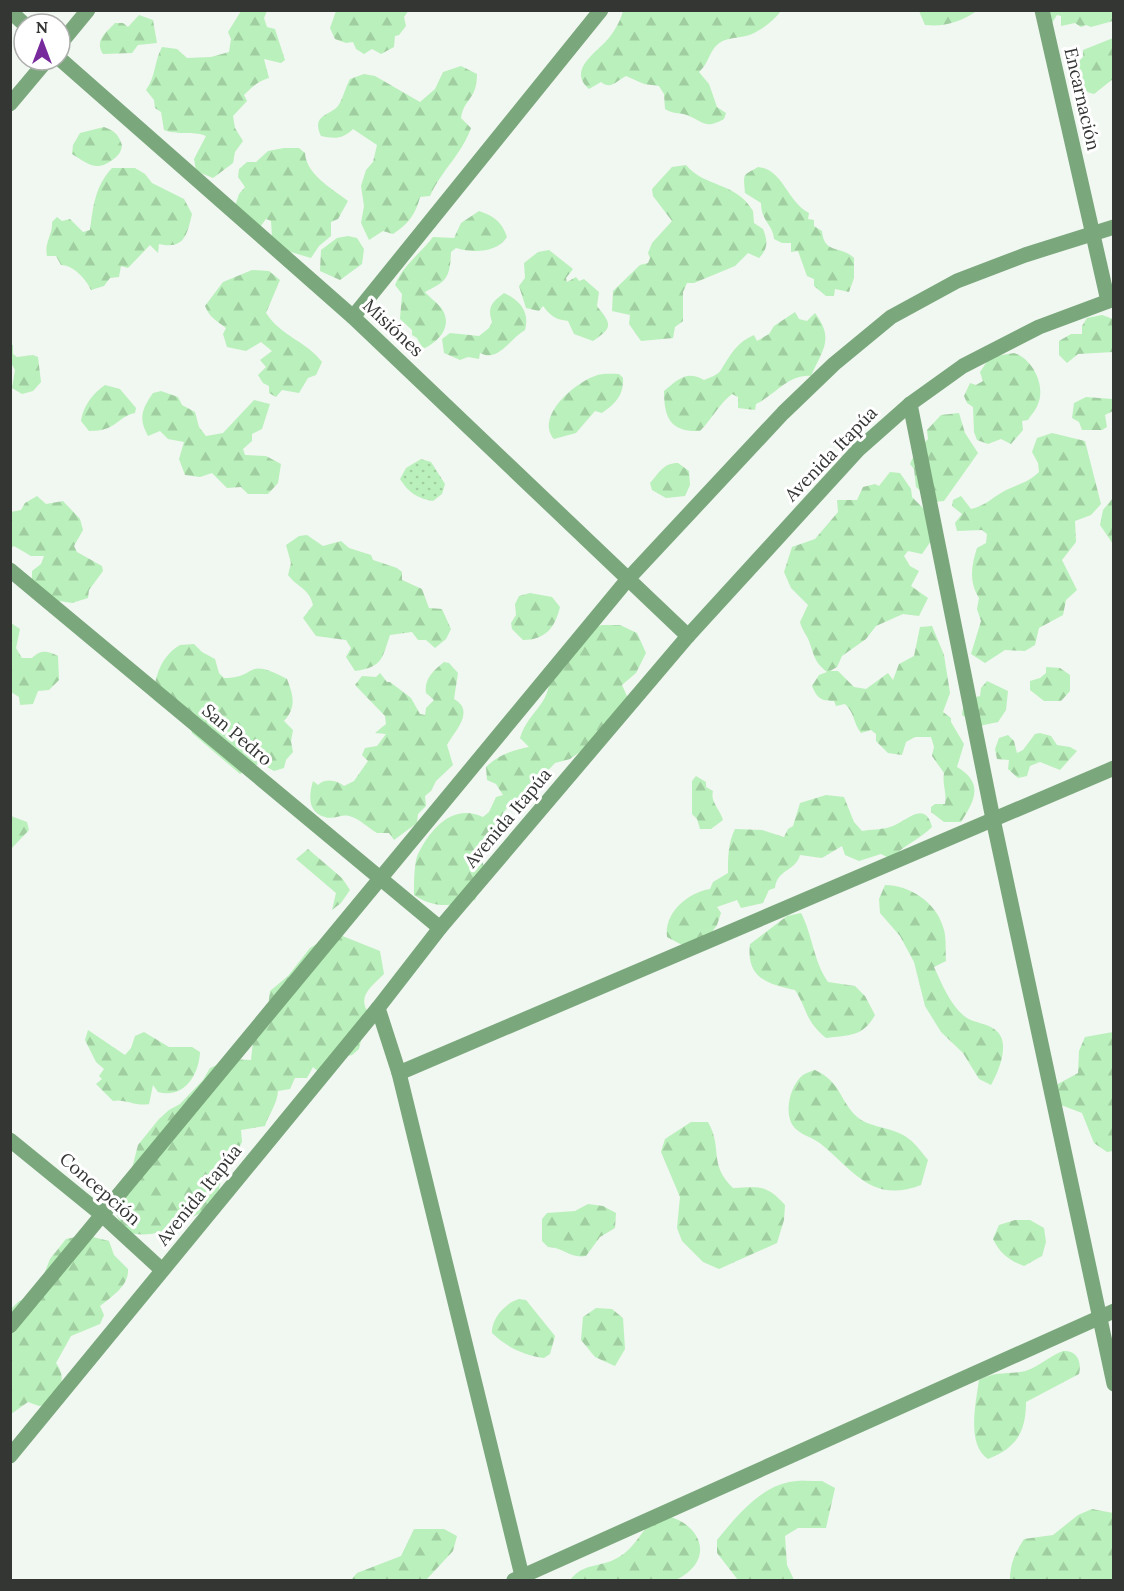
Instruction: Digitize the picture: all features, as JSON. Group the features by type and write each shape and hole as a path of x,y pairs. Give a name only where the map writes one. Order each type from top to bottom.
{"street":[{"path":"72,29 88,10"},
{"path":"353,317 602,10"},
{"name":"Encarnación","path":"1042,10 1092,232 1111,300"},
{"name":"Misiónes","path":"72,70 353,317 688,636"},
{"path":"10,104 37,72"},
{"path":"10,1326 628,579 783,413 834,364 891,318 957,281 1092,232 1113,227"},
{"name":"Avenida Itapúa","path":"10,1456 378,1008 440,928 688,636 858,450 910,404 963,366 1039,327 1111,300"},
{"path":"910,404 993,819 1113,1384"},
{"name":"San Pedro","path":"10,570 378,879 440,928"},
{"path":"399,1073 1113,768"},
{"path":"378,1008 399,1073 520,1579 1113,1311"},
{"name":"Concepción","path":"10,1140 101,1214 162,1270"}],"green space":[{"path":"409,10 404,17 406,26 399,35 395,36 394,47 381,54 372,49 364,54 356,49 353,42 346,43 335,39 330,28 336,11"},
{"path":"623,10 781,11 756,32 748,36 725,40 712,51 699,72 709,84 717,107 726,113 724,119 709,124 665,109 664,94 659,86 644,84 626,76 611,85 601,82 589,89 583,82 582,69 611,36"},
{"path":"919,10 977,11 952,23 925,25"},
{"path":"241,11 267,11 264,18 267,27 275,29 285,60 281,63 264,59 269,78 258,83 244,95 247,101 233,116 235,128 243,141 235,152 233,163 213,178 196,171 194,159 206,136 164,130 161,112 155,108 154,100 146,90 162,47 177,49 187,58 211,57 229,52 231,39 228,32"},
{"path":"1043,11 1113,11 1113,21 1091,27 1086,25 1081,27 1075,23 1061,26 1061,16 1057,15 1052,23"},
{"path":"139,15 153,20 157,43 138,45 132,53 103,54 100,45 105,33 115,23 123,23 128,27"},
{"path":"1113,38 1113,79 1094,94 1085,91 1075,83 1070,70 1083,57 1083,50"},
{"path":"461,66 477,74 475,89 461,118 471,128 467,137 430,196 420,197 414,214 407,222 393,234 383,231 369,240 361,223 364,206 361,186 366,170 373,162 377,145 353,129 346,135 338,137 321,136 318,123 320,119 338,106 350,79 364,74 375,76 420,102 435,89 443,72"},
{"path":"104,127 116,133 122,145 116,158 96,166 72,154 73,145 80,133"},
{"path":"299,148 305,153 306,161 315,174 348,201 338,219 331,222 331,236 319,246 311,258 284,250 272,237 271,221 266,219 260,227 235,206 239,194 245,187 238,177 239,169 247,162 256,162 268,151"},
{"path":"686,165 702,178 729,189 746,201 753,211 754,223 763,229 766,248 759,258 748,253 735,266 694,283 687,283 683,292 683,321 675,327 673,338 641,341 629,324 630,315 612,311 613,291 640,265 648,263 650,258 648,253 652,243 672,221 653,196 652,189 672,167"},
{"path":"758,167 773,173 795,201 809,213 808,219 814,220 814,226 822,231 826,244 854,258 854,278 849,292 835,289 834,296 826,296 814,286 814,279 807,276 798,251 791,252 791,243 782,243 774,239 763,214 761,203 745,193 745,176"},
{"path":"112,168 135,168 145,174 152,183 184,199 192,214 186,234 180,242 174,245 159,244 158,253 150,245 128,268 121,266 119,277 110,278 104,286 91,290 82,277 74,270 61,265 56,256 47,256 47,247 52,222 57,217 62,221 70,219 83,232 90,230 98,189"},
{"path":"479,211 497,220 507,237 491,249 470,251 456,248 451,252 450,268 446,278 425,292 442,309 446,321 445,327 439,338 423,349 417,338 412,335 412,330 400,319 402,294 395,285 407,265 433,237 454,238 461,223"},
{"path":"348,236 357,238 364,249 362,264 340,280 320,271 321,250 337,238"},
{"path":"549,250 573,269 566,278 567,282 576,277 579,281 584,279 599,292 597,306 608,325 607,329 593,341 574,334 568,321 553,316 543,306 539,311 526,308 519,286 525,278 524,263 538,252"},
{"path":"252,270 269,271 280,280 266,313 279,328 309,349 322,362 316,375 308,378 299,393 282,390 276,397 269,393 269,386 263,383 258,375 266,367 260,360 272,351 261,342 246,351 227,347 223,334 226,328 211,316 205,306 223,282"},
{"path":"504,293 515,299 525,312 525,330 499,352 493,355 480,353 479,359 468,357 460,360 444,353 442,339 450,333 479,336 489,328 492,322 490,309 496,299"},
{"path":"795,312 799,319 807,321 815,313 824,331 825,345 811,376 803,376 789,382 756,404 755,410 738,408 738,397 732,394 700,431 682,429 671,422 664,401 664,391 683,377 693,376 704,380 716,375 734,349 743,341 754,335 757,341"},
{"path":"1102,315 1113,319 1113,352 1078,354 1067,363 1059,355 1059,341 1071,334 1082,334 1082,326 1087,318"},
{"path":"10,344 13,345 13,354 17,357 33,355 38,357 41,382 33,391 22,394 12,388 15,370 11,363"},
{"path":"1014,353 1026,360 1036,373 1040,389 1038,404 1028,420 1022,421 1023,430 1011,444 1001,439 988,444 977,440 974,432 973,407 967,403 964,396 970,383 976,385 983,381 980,372 990,357"},
{"path":"619,374 623,378 623,384 615,402 602,413 595,411 576,433 554,439 549,430 550,420 553,411 568,393 595,376"},
{"path":"105,385 120,389 136,408 135,413 106,429 89,431 81,421 84,410 96,392"},
{"path":"161,391 178,397 182,405 195,412 199,427 206,436 223,433 254,400 270,404 262,429 252,434 252,441 243,449 245,455 266,456 281,464 278,483 268,494 248,494 241,487 227,488 212,473 200,477 185,475 179,459 184,442 168,439 160,431 148,436 143,424 146,404 153,393"},
{"path":"1086,397 1112,399 1113,411 1105,415 1107,427 1102,430 1082,430 1079,422 1072,418 1074,403"},
{"path":"959,413 965,433 978,453 944,501 934,502 916,487 914,469 910,464 916,451 928,439 927,430 941,415"},
{"path":"1052,433 1085,441 1101,504 1091,515 1075,521 1076,542 1062,560 1077,590 1066,600 1063,615 1039,628 1035,645 1025,651 1005,650 985,663 971,654 981,621 977,609 979,598 972,574 977,548 986,543 987,534 982,530 957,531 955,523 962,514 952,506 953,500 961,496 971,509 1030,479 1039,472 1038,463 1032,452 1037,438"},
{"path":"421,459 431,462 445,484 442,494 433,501 414,494 400,479 406,468"},
{"path":"678,463 689,471 690,485 685,496 666,498 652,490 650,483 662,469"},
{"path":"890,472 900,473 911,489 912,497 933,518 931,541 922,554 908,551 904,556 910,566 919,571 911,586 928,598 919,616 903,614 876,626 866,639 842,656 837,667 830,671 838,671 854,687 866,689 888,673 893,680 899,664 914,656 920,627 932,626 944,655 950,693 943,712 951,718 964,744 957,767 971,779 974,786 973,799 961,822 944,822 931,812 931,807 935,804 945,804 945,800 944,773 932,756 934,747 931,737 915,737 906,742 902,755 888,753 876,741 876,734 871,730 861,733 851,711 845,704 836,706 834,701 820,698 816,693 812,686 819,675 827,672 816,660 800,622 808,605 791,588 784,572 792,547 815,539 838,512 837,500 857,500 863,487 875,484 879,486"},
{"path":"37,496 46,504 63,501 80,519 83,530 74,546 77,552 102,566 103,571 89,590 88,598 72,603 60,601 55,606 32,580 32,571 41,564 44,556 31,556 14,546 11,548 11,512 21,510 25,503"},
{"path":"1113,498 1113,544 1100,525 1103,510"},
{"path":"307,535 323,546 341,541 349,548 371,555 373,560 397,568 402,572 402,580 422,589 429,608 442,609 451,629 446,639 435,648 426,640 418,640 412,632 390,635 380,660 371,667 355,671 346,657 351,648 346,640 316,636 303,618 313,605 306,591 288,575 291,563 286,545 299,536"},
{"path":"530,593 552,597 560,607 548,631 537,638 523,640 512,629 511,623 516,615 515,604 519,596"},
{"path":"11,623 20,629 16,648 22,658 32,658 38,653 45,652 58,656 59,680 49,690 38,691 33,704 20,705 19,697 11,692"},
{"path":"602,625 620,625 637,633 646,653 636,673 622,685 630,703 588,746 570,759 555,763 524,796 513,801 503,813 494,838 481,852 485,875 475,900 443,905 429,903 414,895 417,858 429,835 444,820 453,816 462,813 483,817 489,812 496,797 503,795 496,784 487,780 486,767 506,754 529,747 520,738 545,697 550,677 549,663 572,649 587,630"},
{"path":"194,644 202,652 215,659 219,673 224,678 264,669 287,679 293,701 291,711 284,721 293,730 291,741 293,752 286,760 284,768 274,771 260,763 240,774 192,733 188,718 177,708 163,707 153,699 157,675 168,655 180,645"},
{"path":"444,662 449,663 458,673 454,699 463,709 463,715 447,745 453,765 436,781 431,791 425,796 426,806 418,814 417,823 394,840 389,833 377,833 353,817 328,818 319,815 312,807 310,797 313,781 318,785 324,781 331,781 344,786 354,781 368,761 362,755 365,748 377,746 386,734 375,733 386,724 385,716 355,685 362,676 376,677 380,673 387,682 411,698 420,714 425,715 426,708 434,700 426,693 426,684 433,672"},
{"path":"1046,667 1060,668 1070,675 1070,691 1061,701 1044,701 1030,690 1030,681 1046,673"},
{"path":"987,681 1008,691 1006,710 998,722 979,726 962,715 964,700 980,696 981,688"},
{"path":"1035,734 1051,736 1057,745 1070,747 1077,751 1060,770 1040,762 1030,766 1027,776 1018,778 1008,769 1009,760 997,759 995,749 999,738 1008,735 1014,741 1017,753 1023,750"},
{"path":"696,776 706,782 706,787 713,791 714,802 722,816 723,820 711,829 700,829 697,819 692,814 692,781"},
{"path":"826,795 844,797 854,822 862,831 884,829 920,813 925,814 932,827 891,859 881,854 859,861 845,855 842,846 822,858 800,855 795,864 779,877 775,888 769,890 763,903 741,908 737,900 717,907 721,913 717,925 702,946 686,947 667,937 667,928 673,912 685,900 710,889 713,882 728,873 728,856 735,829 762,830 784,837 788,829 793,826 800,803"},
{"path":"11,816 27,822 29,830 11,849"},
{"path":"308,849 342,878 350,890 341,903 332,910 336,893 296,859"},
{"path":"885,885 912,892 928,903 939,918 945,935 946,961 934,967 944,988 961,1013 970,1020 988,1025 999,1034 1002,1040 1002,1056 991,1085 979,1079 963,1053 941,1032 925,1006 914,962 900,936 880,913 879,899"},
{"path":"801,913 819,965 828,982 855,986 865,996 875,1015 866,1027 855,1034 826,1038 810,1021 795,990 767,982 760,977 751,964 750,944 787,916"},
{"path":"335,933 380,951 384,974 365,996 364,1001 368,1012 359,1049 352,1055 335,1059 322,1075 313,1067 307,1078 295,1078 290,1089 278,1091 265,1126 241,1130 242,1142 221,1180 215,1207 161,1232 138,1234 125,1232 115,1212 129,1180 138,1145 159,1119 180,1104 203,1080 210,1068 230,1059 251,1060 254,1032 267,1015 270,991 288,976 310,948"},
{"path":"88,1030 125,1055 131,1048 135,1036 144,1032 169,1047 192,1047 200,1052 197,1069 188,1083 175,1092 158,1092 153,1085 149,1104 113,1101 96,1084 102,1079 99,1076 104,1069 96,1062 85,1040"},
{"path":"1113,1032 1113,1151 1107,1152 1094,1143 1082,1113 1061,1105 1056,1091 1058,1084 1078,1073 1079,1051 1085,1037"},
{"path":"815,1070 834,1084 859,1119 903,1135 917,1146 928,1160 921,1185 904,1190 876,1187 854,1173 818,1142 792,1125 789,1110 791,1094 803,1075"},
{"path":"691,1122 708,1122 715,1140 721,1171 733,1188 762,1188 773,1193 785,1205 784,1220 777,1243 719,1269 703,1262 682,1241 677,1228 680,1197 661,1152 665,1139"},
{"path":"588,1204 603,1206 616,1213 615,1228 600,1237 586,1256 575,1256 548,1247 542,1241 542,1219 547,1213 575,1211"},
{"path":"1015,1220 1030,1220 1044,1228 1046,1242 1042,1256 1024,1266 1005,1256 993,1239 999,1225"},
{"path":"85,1235 109,1241 114,1255 128,1269 126,1281 100,1306 104,1315 100,1324 71,1336 56,1363 62,1378 53,1404 39,1406 28,1402 11,1414 11,1309 19,1301 36,1295 50,1259 66,1239"},
{"path":"519,1299 526,1300 555,1336 550,1354 544,1358 516,1350 492,1333 496,1317 509,1304"},
{"path":"596,1308 612,1309 623,1318 625,1349 615,1366 595,1357 581,1340 583,1317"},
{"path":"1063,1351 1072,1352 1075,1355 1080,1365 1079,1374 1026,1402 1024,1422 1018,1437 1006,1450 988,1459 977,1444 975,1433 974,1422 979,1380 994,1374 1025,1371"},
{"path":"822,1481 835,1488 826,1528 798,1528 785,1536 787,1565 794,1580 738,1580 717,1553 717,1540 724,1531 748,1505 768,1490 789,1482"},
{"path":"1092,1509 1113,1513 1113,1580 1010,1580 1014,1559 1024,1539 1053,1535 1078,1515"},
{"path":"663,1515 687,1525 695,1533 700,1552 697,1562 689,1572 670,1581 570,1580 582,1570 619,1557 656,1519"},
{"path":"414,1529 444,1529 457,1536 453,1551 426,1580 351,1580 357,1573 401,1556"}]}
